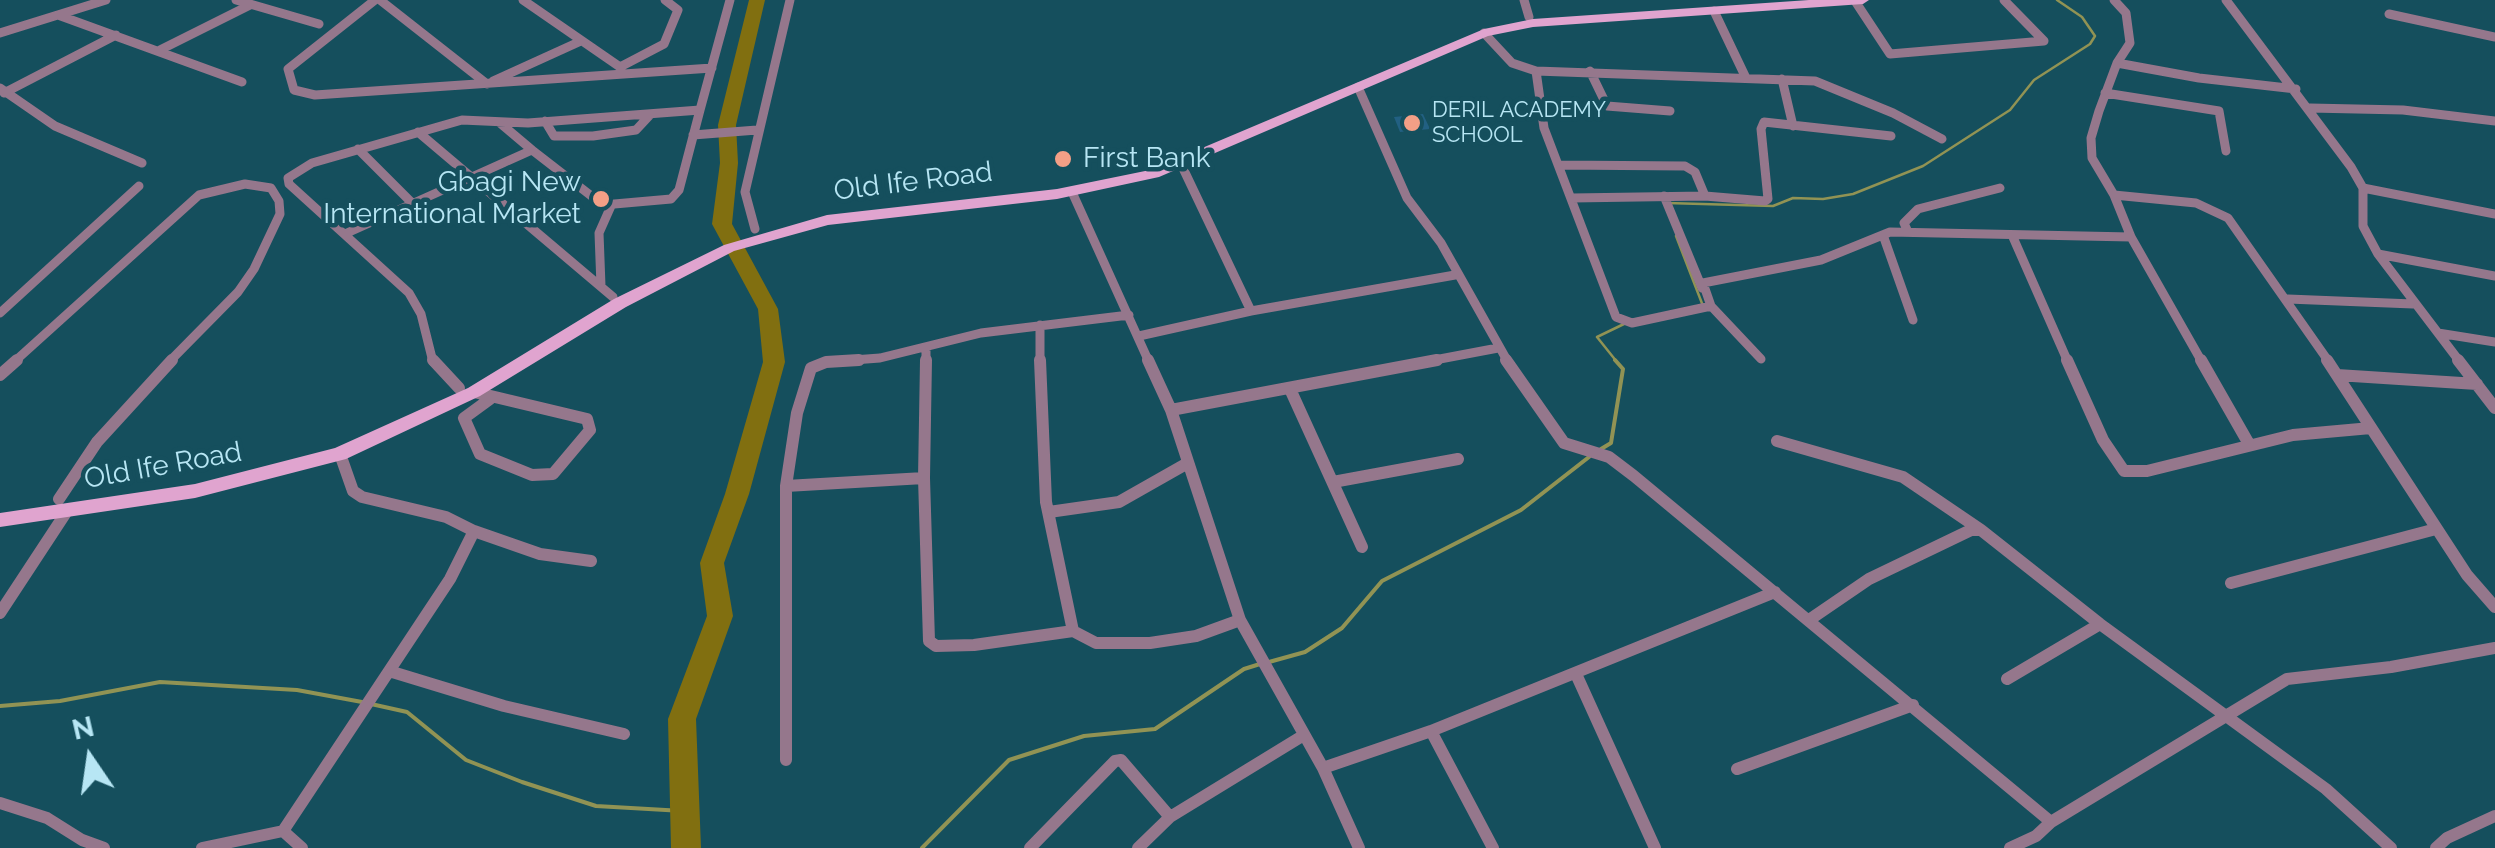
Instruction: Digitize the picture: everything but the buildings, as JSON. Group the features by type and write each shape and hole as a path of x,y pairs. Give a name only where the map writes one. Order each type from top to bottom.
{"main road":[{"name":"Old Ife Road","path":"116,497 262,465 339,443 474,393 607,291 726,244 827,215 1072,192 1124,182 1181,164 1458,34 1530,17 1863,0"},
{"name":"Old Ife Road","path":"0,520 63,505 260,477 340,454 474,393 620,304 755,229 827,215 1120,174 1274,119 1484,33 1533,23 1714,11 1779,2"},
{"name":"Old Ife Road","path":"0,508 63,505"}],"street":[{"path":"0,32 106,0"},
{"path":"236,0 318,24"},
{"path":"486,85 378,0 288,68 286,75 294,90 314,95 486,85 620,71 712,68"},
{"path":"523,0 620,71"},
{"path":"620,71 664,44 678,10 665,0"},
{"path":"499,122 592,199 611,206 676,196 696,135 730,0"},
{"path":"755,229 745,192 754,130 790,0"},
{"path":"1524,0 1530,17"},
{"path":"1854,1 1890,54 2044,41 2004,0"},
{"path":"2114,0 2126,13 2130,42 2105,93 2091,146 2092,158 2114,196 2130,237 2249,444"},
{"path":"2226,0 2310,108 2363,188 2364,226 2378,254 2495,408"},
{"path":"160,50 250,5"},
{"path":"1714,11 1746,78"},
{"path":"2389,14 2495,36"},
{"path":"58,15 242,82"},
{"path":"1484,33 1512,63 1536,71 1815,81 1893,113 1942,139"},
{"path":"2,92 116,35"},
{"path":"486,85 581,41"},
{"path":"2117,63 2199,78 2296,89"},
{"path":"1536,71 1544,128 1616,317 1632,323 1711,306"},
{"path":"1590,71 1607,106 1670,112"},
{"path":"1782,79 1793,126"},
{"path":"1358,86 1407,198 1440,243 1498,348 1564,444 1609,456 2051,822"},
{"path":"2,92 55,126 142,163"},
{"path":"2105,93 2219,111 2226,152"},
{"path":"2310,108 2403,110 2495,120"},
{"path":"474,393 464,418 480,454 532,475 554,474 590,430 588,419 474,393 434,365 421,314 409,293 289,184 288,178 312,163 462,120 545,121 700,110"},
{"path":"545,121 554,136 593,136 636,130 650,115"},
{"path":"1572,198 1768,198 1761,124 1891,136"},
{"path":"696,135 754,130"},
{"path":"418,132 540,239 607,291"},
{"path":"358,150 412,204"},
{"path":"347,234 532,150"},
{"path":"1181,164 1251,311"},
{"path":"1559,165 1692,168 1706,196"},
{"path":"0,376 199,195 256,184 271,188 279,201 276,229 254,270 97,442 0,612"},
{"path":"0,313 6,300 139,186"},
{"path":"1908,232 1904,222 1918,209 2000,188"},
{"path":"2363,188 2495,214"},
{"path":"1072,192 1171,410 1240,620 1322,768 1359,848"},
{"path":"1664,196 1711,306 1760,358"},
{"path":"2114,196 2196,203 2220,211 2288,299 2467,575 2495,606"},
{"path":"607,291 599,233 611,206"},
{"path":"1702,288 1703,283 1821,260 1883,236 1908,232 2130,237"},
{"path":"2012,235 2102,440 2119,468 2129,473 2148,470 2249,444 2314,432 2371,428"},
{"path":"1883,236 1913,320"},
{"path":"2378,254 2495,276"},
{"path":"1139,336 1251,311 1455,276"},
{"path":"2288,299 2414,304"},
{"path":"786,760 786,486 797,414 815,364 880,358 946,340 1129,315"},
{"path":"1040,325 1041,448 1072,630"},
{"path":"2438,333 2495,342"},
{"path":"926,348 924,478 929,642 936,646 974,645 1072,630 1096,642 1150,643 1196,636 1240,620"},
{"path":"1171,410 1498,348"},
{"path":"2337,376 2476,384"},
{"path":"1290,389 1362,547"},
{"path":"1778,441 1903,476 2326,789 2390,848"},
{"path":"340,454 353,491 362,497 446,517 540,554 591,562"},
{"path":"1333,482 1458,459"},
{"path":"1049,512 1118,502 1186,464"},
{"path":"786,486 924,478"},
{"path":"2231,583 2436,528"},
{"path":"1809,620 1869,580 1971,530 1981,530"},
{"path":"202,848 283,831 450,579 474,531"},
{"path":"1322,768 1431,732 1776,592"},
{"path":"2007,679 2100,624"},
{"path":"2010,848 2041,842 2051,822 2274,685 2301,674 2392,667 2495,648"},
{"path":"389,672 504,706 624,734"},
{"path":"1576,674 1655,848"},
{"path":"1736,769 1913,704"},
{"path":"1431,732 1494,848"},
{"path":"1138,848 1170,818 1304,735"},
{"path":"1030,848 1115,760 1121,760 1170,818"},
{"path":"0,802 47,818 82,840 104,848"},
{"path":"2436,848 2447,838 2495,816"},
{"path":"283,831 302,848"}],"waterway":[{"path":"686,848 682,719 720,616 712,563 737,494 774,362 768,309 722,224 729,163 727,125 757,0"},
{"path":"1667,203 1773,206 1793,198 1823,199 1853,194 1923,166 2010,110 2034,80 2090,44 2095,36 2082,17 2057,0"},
{"path":"1676,236 1703,306"},
{"path":"1617,362 1597,337 1626,323"},
{"path":"1601,449 1611,443 1623,369 1615,360"},
{"path":"1269,662 1305,652 1342,628 1382,581 1521,510 1589,457"},
{"path":"922,848 1009,760 1084,736 1155,729 1244,669 1260,664"},
{"path":"0,706 60,701 160,682 297,690 362,702"},
{"path":"371,704 407,712 466,760 522,782 596,806 683,811"}],"place":[{"name":"DERIL ACADEMY SCHOOL","path":"1412,123"},
{"name":"First Bank","path":"1063,159"},
{"name":"Gbagi New International Market","path":"601,199"}]}
